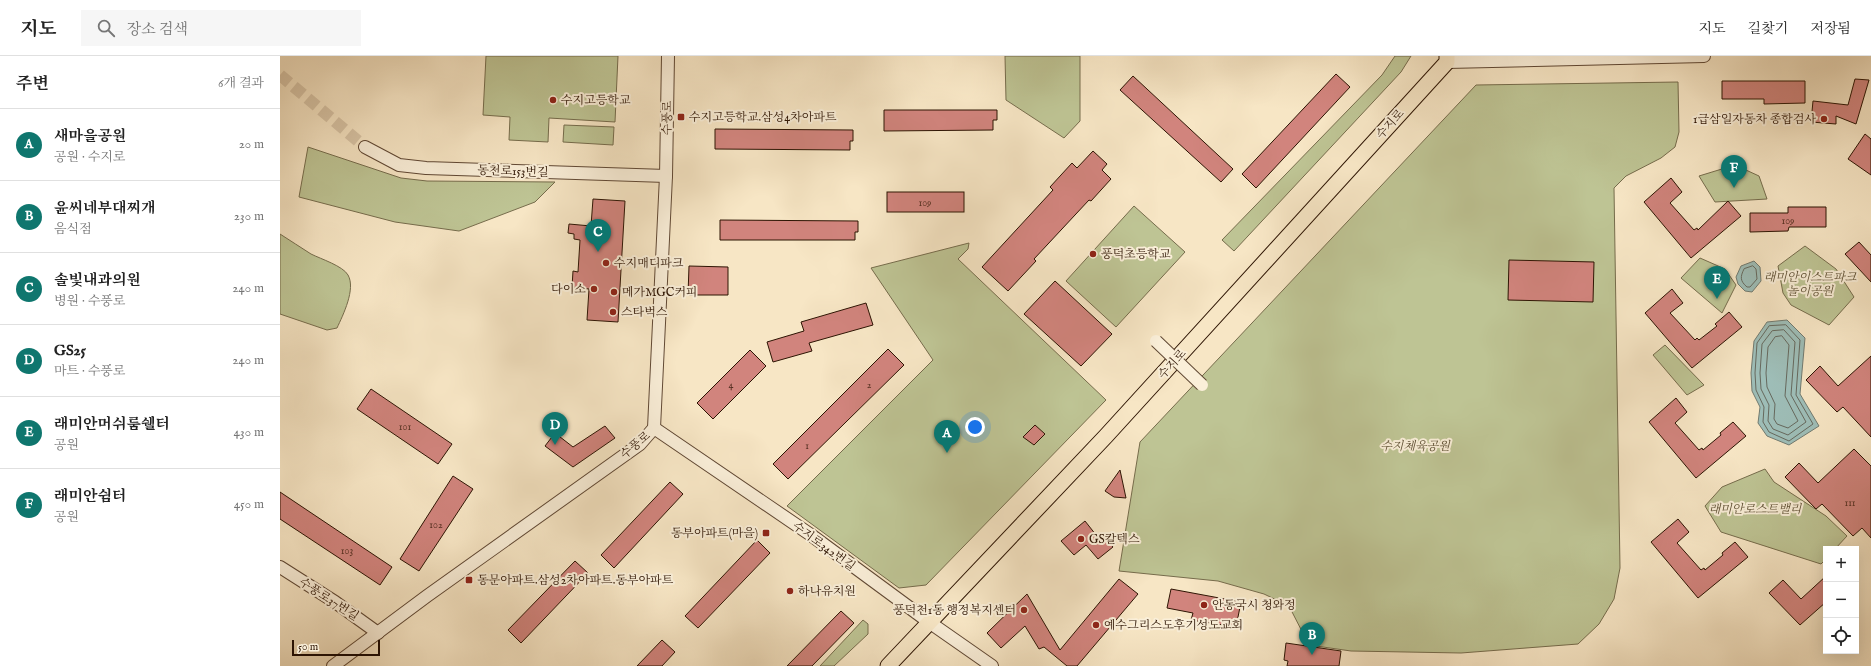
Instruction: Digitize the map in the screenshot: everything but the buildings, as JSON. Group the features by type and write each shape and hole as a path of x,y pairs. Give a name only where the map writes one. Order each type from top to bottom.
{"main road":[{"name":"수지로","path":"888,666 1106,436 1447,59"}],"street":[{"name":"수풍로","path":"333,666 640,444 654,428 666,176 668,56"},
{"path":"1447,59 1704,56"},
{"name":"동천로153번길","path":"365,147 399,165 426,168 666,176"},
{"path":"1156,341 1202,385"},
{"name":"수지로342번길","path":"654,428 811,535 929,622 992,666"},
{"name":"수풍로37번길","path":"280,567 335,602 378,633"}],"green space":[{"path":"486,56 618,56 615,122 549,118 548,142 509,140 510,117 483,115"},
{"path":"1005,56 1080,56 1080,121 1064,138 1006,100"},
{"path":"1395,56 1411,56 1401,72 1234,251 1222,240 1382,75"},
{"name":"수지체육공원","path":"1678,82 1679,132 1675,147 1661,158 1626,176 1614,188 1620,568 1614,599 1599,624 1578,644 1461,653 1351,651 1309,645 1289,606 1264,594 1218,581 1119,571 1140,442 1476,85"},
{"path":"564,125 614,127 613,145 563,142"},
{"path":"308,147 401,178 427,181 555,182 535,202 459,231 395,222 299,197"},
{"path":"1735,165 1759,176 1767,199 1715,202 1699,176"},
{"path":"1134,206 1185,252 1116,327 1066,281"},
{"path":"280,234 311,254 342,269 348,275 350,281 350,294 337,328 327,330 280,314"},
{"path":"969,243 968,249 958,259 1106,400 926,585 899,588 787,506 933,360 871,268"},
{"name":"래미안이스트파크 놀이공원","path":"1805,246 1836,269 1854,297 1829,325 1791,305 1783,293 1778,266"},
{"path":"1700,258 1725,269 1736,285 1722,313 1681,278"},
{"path":"1665,345 1704,385 1687,395 1653,355"},
{"name":"래미안로스트밸리","path":"1765,469 1774,482 1826,516 1847,536 1838,546 1823,546 1823,562 1821,564 1721,532 1705,506 1722,487"},
{"path":"863,620 868,624 868,634 834,666 820,666"}],"water":[{"path":"1754,261 1760,267 1761,281 1752,292 1745,291 1738,284 1736,277 1741,266"},
{"path":"1787,320 1805,338 1800,394 1819,426 1789,445 1767,436 1758,423 1760,407 1752,391 1751,373 1754,341 1767,322"}],"tunnel":[{"path":"280,75 365,147"}],"place":[{"name":"수지고등학교","path":"553,100"},
{"name":"수지고등학교.삼성4차아파트","path":"681,117"},
{"name":"1급삼일자동차 종합검사","path":"1824,119"},
{"name":"래미안쉼터","path":"1734,188"},
{"name":"솔빛내과의원","path":"598,252"},
{"name":"풍덕초등학교","path":"1093,254"},
{"name":"수지매디파크","path":"606,263"},
{"name":"다이소","path":"594,289"},
{"name":"메가MGC커피","path":"614,292"},
{"name":"래미안머쉬룸쉘터","path":"1717,299"},
{"name":"스타벅스","path":"613,312"},
{"name":"GS25","path":"555,445"},
{"name":"새마을공원","path":"947,453"},
{"name":"동부아파트(마을)","path":"766,533"},
{"name":"GS칼텍스","path":"1081,539"},
{"name":"동문아파트.삼성2차아파트.동부아파트","path":"469,580"},
{"name":"하나유치원","path":"790,591"},
{"name":"안동국시 청와정","path":"1204,605"},
{"name":"풍덕천1동 행정복지센터","path":"1024,610"},
{"name":"예수그리스도후기성도교회","path":"1096,625"},
{"name":"윤씨네부대찌개","path":"1312,655"}]}
